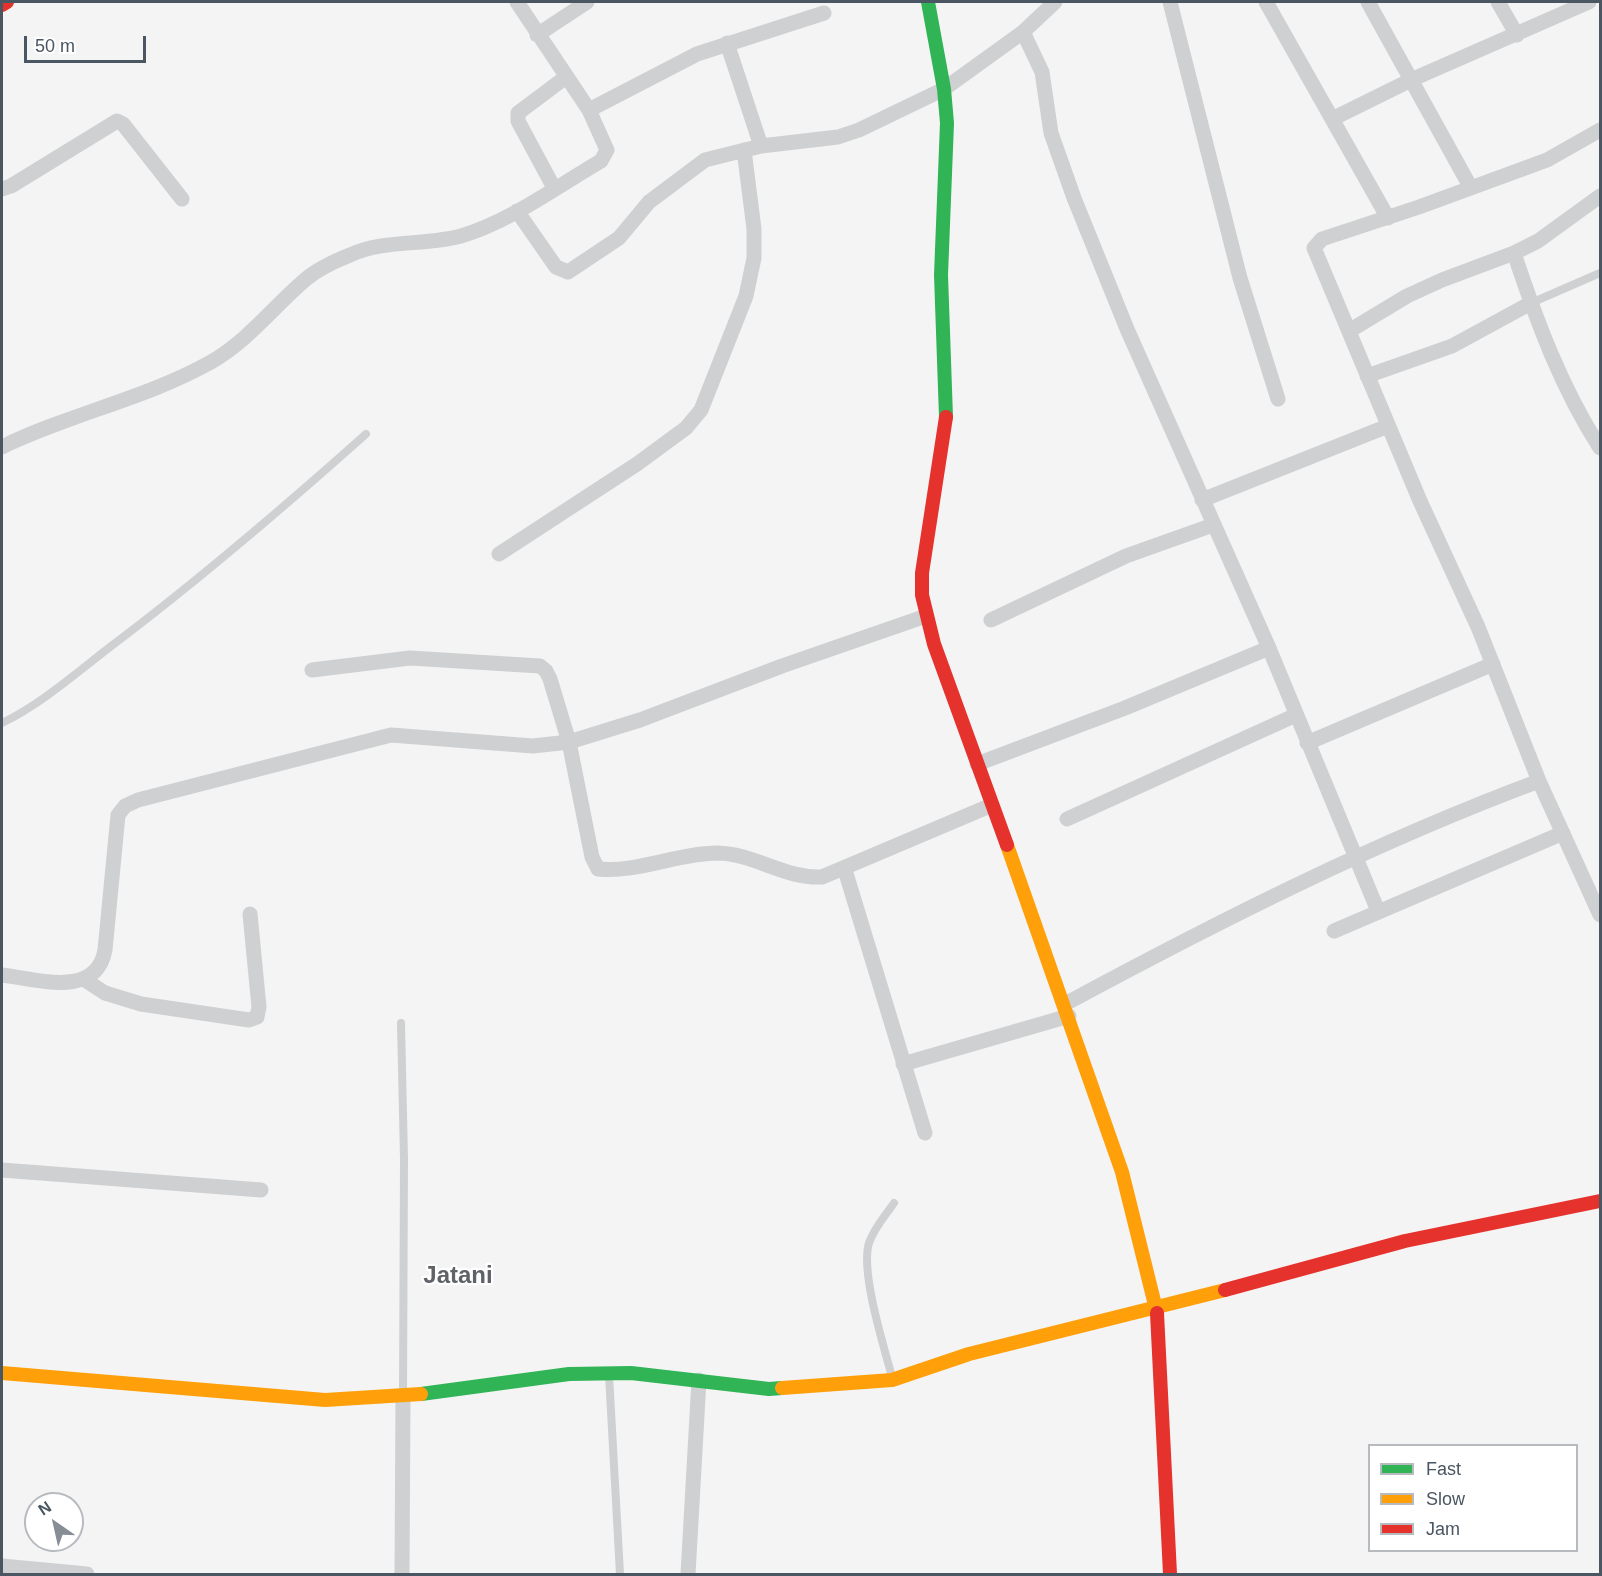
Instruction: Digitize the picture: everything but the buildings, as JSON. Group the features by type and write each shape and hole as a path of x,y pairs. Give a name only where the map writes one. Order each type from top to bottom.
{"street":[{"path":"2,5 7,2"},
{"path":"2,447 122,403 213,361 257,329 307,278 344,257 384,245 461,236 517,211 606,155 605,143 589,110 517,2"},
{"path":"537,35 587,2"},
{"path":"928,2 944,89 946,123 942,275 946,419 922,573 926,616 977,764 1067,1010 1122,1172 1157,1308 1170,1575"},
{"path":"1170,2 1240,278 1278,399"},
{"path":"1266,2 1388,218"},
{"path":"1368,2 1413,79 1471,188"},
{"path":"1498,2 1517,35"},
{"path":"1332,119 1413,79 1589,2"},
{"path":"517,211 556,267 568,272 619,238 649,202 697,165 710,158 761,146 838,137 859,130 944,89 1023,32 1049,4"},
{"path":"589,110 697,54 824,13"},
{"path":"1023,32 1042,72 1052,132 1074,198 1202,500 1269,648 1378,911"},
{"path":"727,43 761,146"},
{"path":"554,188 518,121 518,113 566,77"},
{"path":"2,189 11,186 117,122 123,124 182,199"},
{"path":"1600,130 1547,160 1388,218 1322,239 1314,248 1388,426 1493,664 1539,781 1600,915"},
{"path":"499,554 637,464 686,428 701,410 746,296 754,258 754,228 744,150"},
{"path":"1349,331 1424,288 1514,253 1538,241 1600,196"},
{"path":"1514,253 1531,303 1562,379 1600,448"},
{"path":"1367,376 1452,346 1531,303"},
{"path":"1202,500 1388,426"},
{"path":"991,620 1126,556 1213,525"},
{"path":"2,975 71,983 85,980 103,963 115,827 118,815 125,806 138,800 391,735 533,746 569,742 640,720 782,666 926,616"},
{"path":"977,764 1125,708 1269,648"},
{"path":"312,670 410,658 540,666 550,679 569,742 592,856 598,869 718,853 761,862 795,876 822,878 992,805"},
{"path":"1307,743 1493,664"},
{"path":"1067,819 1296,715"},
{"path":"903,1064 1067,1010 1176,944 1357,856 1427,824 1539,781"},
{"path":"1335,931 1563,832"},
{"path":"845,870 925,1133"},
{"path":"85,980 105,993 141,1004 249,1020 257,1017 259,1007 250,914"},
{"path":"2,1170 261,1190"},
{"path":"2,1373 325,1400 403,1396 569,1374 631,1373 769,1389 892,1380 979,1352 1157,1308 1405,1240 1522,1219 1600,1201"},
{"path":"688,1575 699,1380"},
{"path":"402,1575 403,1396"},
{"path":"2,1566 87,1575"}],"lane":[{"path":"1531,303 1600,273"},
{"path":"2,723 36,704 175,598 257,531 366,434"},
{"path":"401,1023 404,1159 403,1396"},
{"path":"892,1380 869,1282 867,1259 868,1245 875,1229 894,1203"},
{"path":"609,1373 620,1575"}],"traffic: fast":[{"path":"928,2 944,89 947,123 941,275 946,417"},
{"path":"421,1394 569,1374 631,1373 769,1389 782,1388"}],"traffic: slow":[{"path":"1007,845 1122,1172 1157,1313"},
{"path":"782,1388 892,1380 969,1354 1225,1290"},
{"path":"2,1373 325,1400 421,1394"}],"traffic: jam":[{"path":"2,5 7,2"},
{"path":"946,417 922,573 922,595 934,644 1007,845"},
{"path":"1225,1290 1405,1241 1600,1201"},
{"path":"1157,1313 1170,1574"}],"district":[{"name":"Jatani","path":"458,1276"}]}
